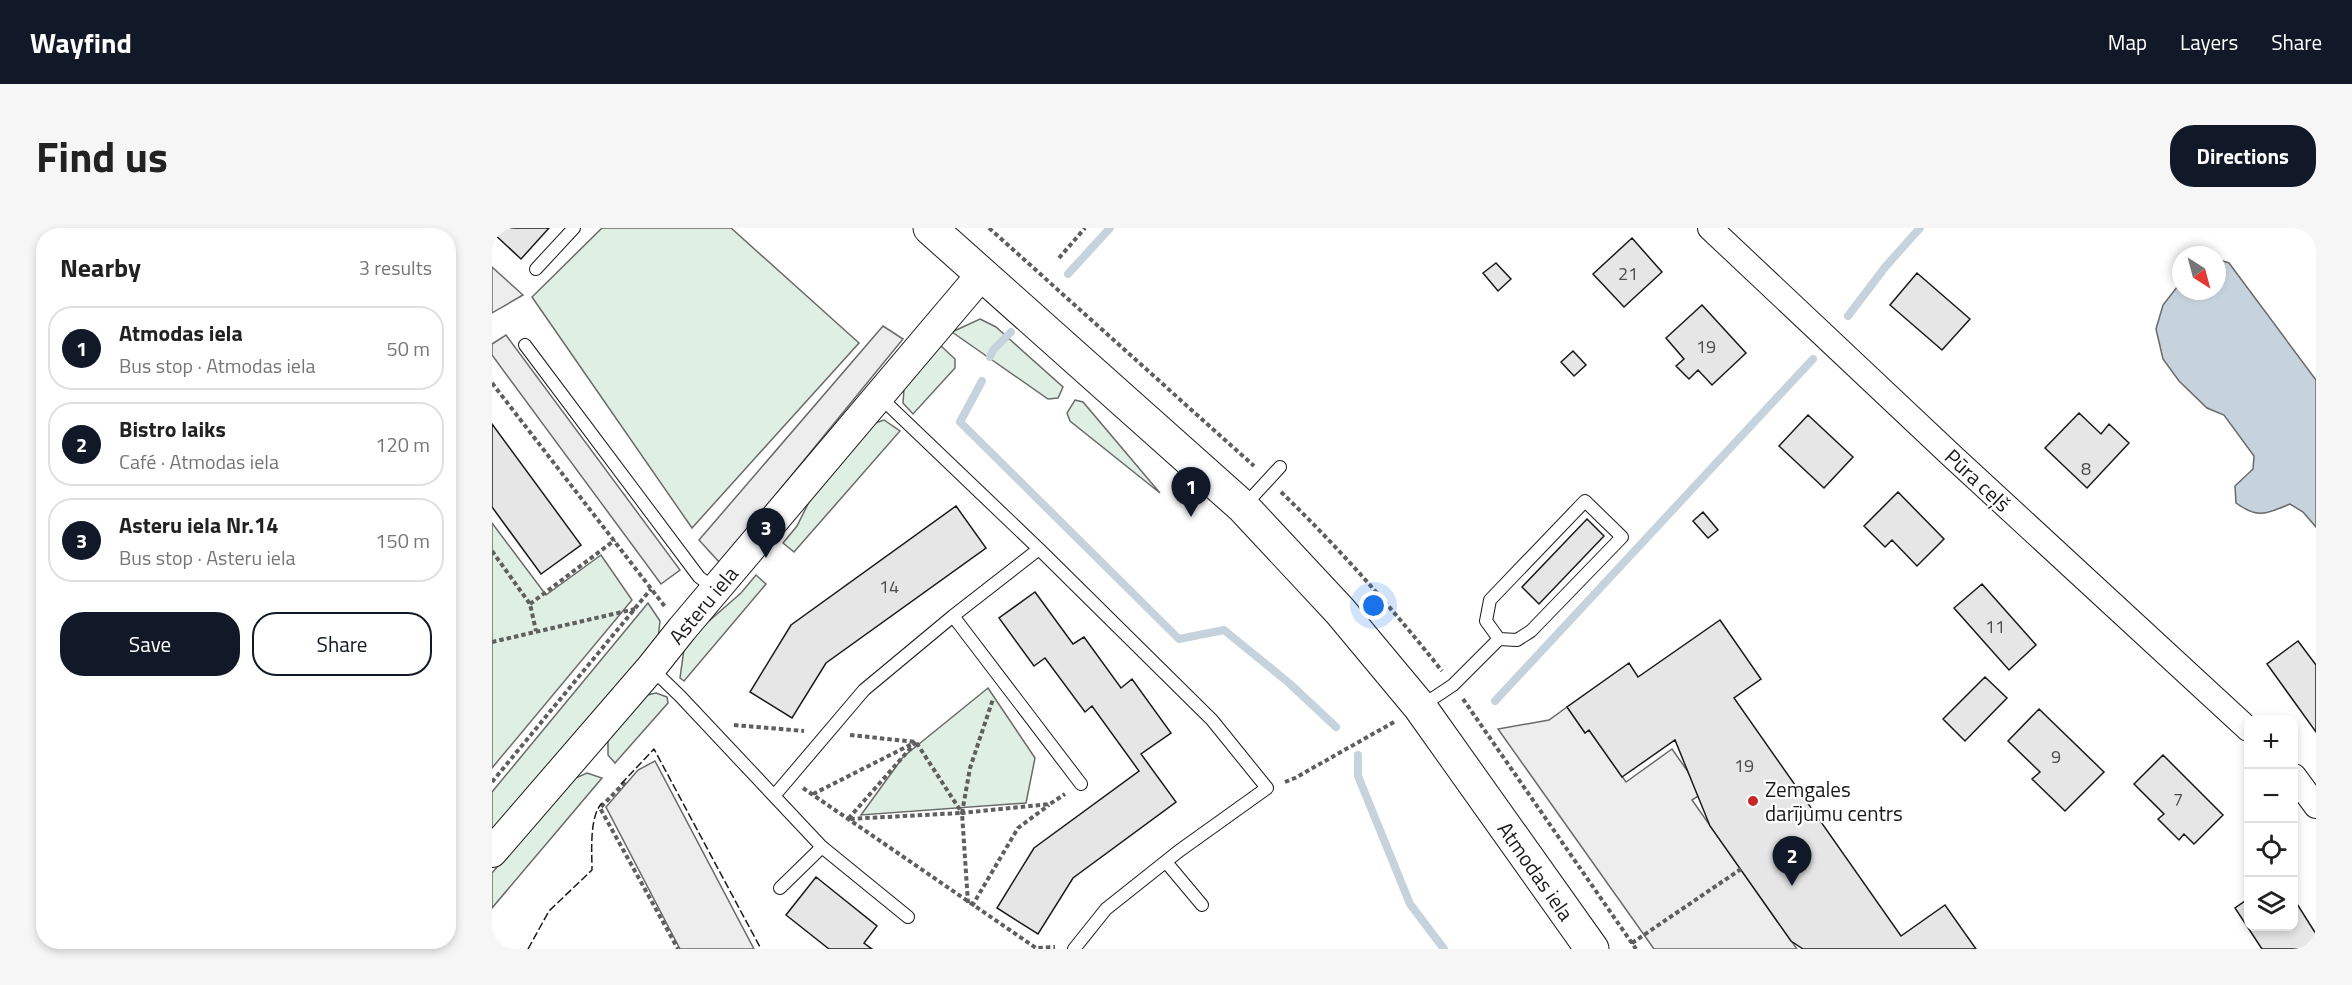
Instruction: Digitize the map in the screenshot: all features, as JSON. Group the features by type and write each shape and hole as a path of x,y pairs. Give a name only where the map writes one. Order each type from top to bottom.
{"main road":[{"name":"Atmodas iela","path":"930,228 1243,507 1340,611 1420,707 1592,949"}],"street":[{"name":"Pūra ceļš","path":"1710,228 1936,441 2244,725"},
{"name":"Asteru iela","path":"492,852 651,668 715,589 982,274"}],"lane":[{"path":"536,269 574,228"},
{"path":"525,345 699,577 715,589"},
{"path":"879,396 1039,549 1212,720 1267,788 1106,909 1074,949"},
{"path":"1243,507 1280,467"},
{"path":"1420,707 1453,685 1499,639 1517,640 1531,631 1622,537 1585,501 1490,600 1486,621 1499,639"},
{"path":"774,796 864,690 1039,549"},
{"path":"953,616 1081,784"},
{"path":"651,668 822,847 908,917"},
{"path":"780,888 822,847"},
{"path":"1166,862 1202,905"}],"path":[{"path":"989,228 1043,276"},
{"path":"1059,258 1085,228"},
{"path":"492,383 651,589 492,782"},
{"path":"530,604 615,540"},
{"path":"492,551 530,604 536,631"},
{"path":"492,642 635,609"},
{"path":"970,905 962,813 970,768 995,693 1003,682"},
{"path":"1267,788 1295,778 1420,707"},
{"path":"727,725 734,732"},
{"path":"805,739 812,731 916,742"},
{"path":"916,742 962,813"},
{"path":"813,794 916,742"},
{"path":"848,819 916,742"},
{"path":"792,775 800,786 970,905 1036,948 1060,947"},
{"path":"625,782 600,808 678,949"},
{"path":"970,905 1018,828 1081,784"},
{"path":"848,819 962,813 1050,804"},
{"path":"1632,943 1741,869"}],"green space":[{"path":"602,228 731,228 859,343 692,528 532,297"},
{"path":"980,319 996,327 1063,387 1058,398 1048,399 952,332"},
{"path":"940,345 955,359 955,368 913,414 903,403 904,389"},
{"path":"1075,400 1083,402 1160,493 1070,421 1067,413"},
{"path":"884,420 900,431 794,552 783,543 797,526 818,484 872,424"},
{"path":"492,523 546,595 601,555 632,600 492,768"},
{"path":"756,575 766,584 684,681 680,678 685,642 741,593"},
{"path":"648,603 660,621 658,639 492,834 492,792"},
{"path":"988,688 1035,758 1026,803 861,815 903,757"},
{"path":"656,693 667,697 668,703 615,763 608,755 608,739 643,696"},
{"path":"587,773 602,778 492,908 492,873 571,780"}],"shaded area":[{"path":"2226,262 2229,263 2316,380 2316,527 2303,512 2290,504 2275,510 2256,513 2236,503 2235,486 2253,469 2254,456 2224,415 2207,408 2179,381 2163,359 2156,329 2163,305 2172,294 2172,300 2226,300"},
{"path":"492,267 523,295 492,313"},
{"path":"883,326 903,339 720,563 699,540"},
{"path":"506,335 680,570 661,584 492,355 492,344"},
{"path":"1567,707 1585,733 1589,730 1626,782 1672,749 1703,793 1692,800 1797,949 1654,949 1498,729 1549,720"},
{"path":"655,761 754,949 680,949 606,807 638,770"}],"building":[{"path":"492,228 549,228 521,259 492,232"},
{"path":"1632,238 1662,272 1624,307 1593,274"},
{"path":"1496,263 1511,279 1498,291 1483,273"},
{"path":"1917,273 1970,319 1942,350 1890,305"},
{"path":"1702,305 1746,353 1712,385 1698,370 1689,379 1676,366 1684,359 1666,338"},
{"path":"1573,351 1586,365 1574,376 1561,362"},
{"path":"2079,413 2101,434 2109,424 2129,443 2087,488 2045,448"},
{"path":"1808,415 1853,457 1824,488 1779,446"},
{"path":"492,424 581,545 541,574 492,507"},
{"path":"1898,492 1944,539 1917,566 1892,540 1885,547 1864,526"},
{"path":"956,506 986,548 826,663 792,718 750,692 791,625"},
{"path":"1703,512 1718,530 1708,538 1693,521"},
{"path":"1587,519 1604,536 1539,604 1522,587"},
{"path":"1982,584 2036,645 2009,670 1954,608"},
{"path":"1035,592 1073,644 1084,637 1121,688 1132,679 1171,733 1141,754 1176,802 1073,878 1038,934 997,908 1034,848 1139,771 1092,706 1085,712 1045,658 1034,666 999,618"},
{"name":"Zemgales darījumu centrs","path":"1720,620 1761,679 1734,698 1901,936 1945,905 1976,949 1803,949 1791,941 1710,826 1675,740 1622,777 1589,730 1585,733 1567,707 1629,663 1638,677"},
{"path":"2298,641 2316,665 2316,732 2267,664"},
{"path":"1985,677 2007,698 1965,741 1943,719"},
{"path":"2039,709 2104,772 2065,811 2032,779 2040,772 2008,741"},
{"path":"2163,755 2223,815 2194,844 2184,834 2179,840 2158,819 2164,814 2134,784"},
{"path":"816,877 877,926 864,943 872,949 829,949 786,915"},
{"path":"2244,902 2244,922 2235,908"},
{"path":"2298,905 2316,934 2316,949 2262,949 2250,931 2298,931"}],"waterway":[{"path":"1068,274 1110,228"},
{"path":"1848,316 1886,266 1920,228"},
{"path":"990,357 993,350 1011,332"},
{"path":"1495,701 1813,359"},
{"path":"982,381 960,422 1179,639 1224,630 1289,683 1336,727"},
{"path":"1358,755 1358,776 1410,904 1444,949"}],"fence":[{"path":"621,784 654,749 761,949"},
{"path":"528,949 549,911 592,870 593,825 602,803"}],"place":[{"name":"Atmodas iela","path":"1191,517"},
{"name":"Asteru iela Nr.14","path":"766,558"},
{"name":"Zemgales darījumu centrs","path":"1753,801"},
{"name":"Bistro laiks","path":"1792,886"}]}
